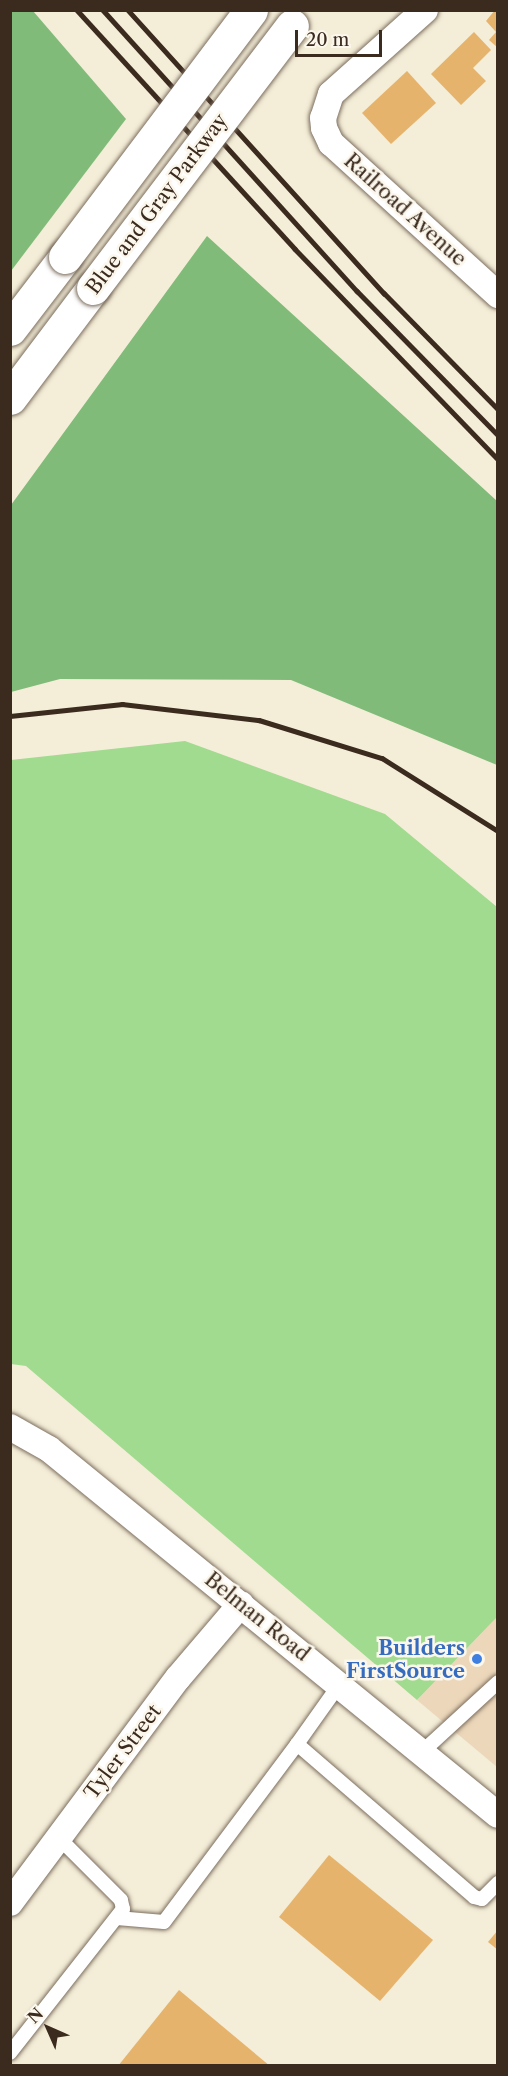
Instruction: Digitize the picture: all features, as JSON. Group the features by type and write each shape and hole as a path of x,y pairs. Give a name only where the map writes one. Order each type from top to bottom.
{"highway":[{"name":"Blue and Gray Parkway","path":"10,329 252,10"},
{"name":"Blue and Gray Parkway","path":"10,398 301,16"}],"street":[{"name":"Railroad Avenue","path":"425,10 331,94 323,118 331,142 498,295"},
{"name":"Belman Road","path":"10,1427 49,1449 498,1815"},
{"name":"Tyler Street","path":"10,1903 178,1678 241,1604"}],"lane":[{"path":"422,1752 498,1682"},
{"path":"117,1918 164,1922 339,1685"},
{"path":"297,1744 474,1897 482,1899 498,1883"},
{"path":"10,2053 123,1908 121,1900 58,1838"}],"shaded area":[{"name":"Builders FirstSource","path":"497,1617 497,1767 417,1700"}],"green space":[{"path":"11,10 33,11 126,119 11,271"},
{"path":"207,236 497,501 497,765 291,680 60,679 11,692 11,505"},
{"path":"185,741 385,814 497,907 497,1617 417,1700 26,1366 11,1364 11,760"}],"building":[{"path":"495,10 498,10 498,48 489,40 496,32 486,21"},
{"path":"474,32 491,50 473,68 486,81 461,105 431,74"},
{"path":"407,71 436,103 391,144 362,113"},
{"path":"329,1855 433,1940 380,2001 279,1917"},
{"path":"498,1930 498,1950 488,1942"},
{"path":"179,1990 270,2066 118,2066"}],"railway":[{"path":"77,10 295,249 498,459"},
{"path":"103,10 357,291 498,435"},
{"path":"128,10 384,293 498,409"},
{"path":"10,716 122,704 259,720 382,758 498,831"}],"place":[{"name":"Builders FirstSource","path":"477,1659"}]}
